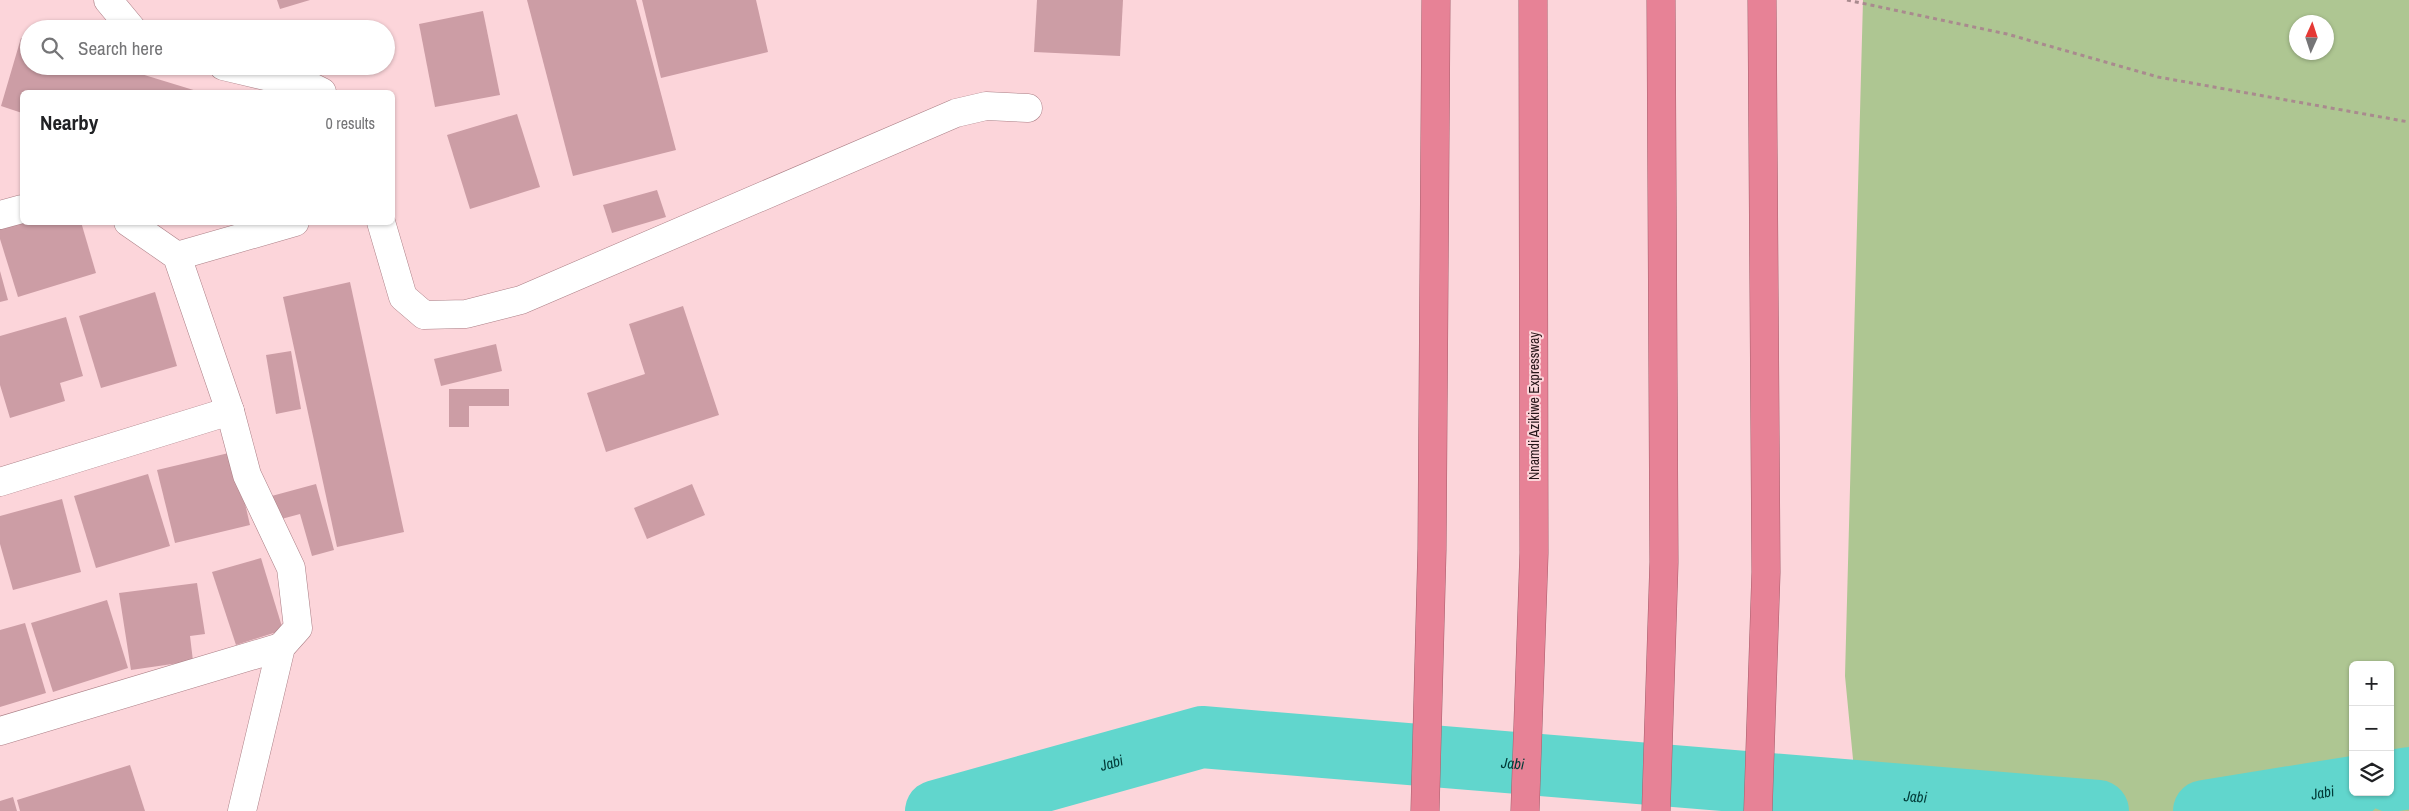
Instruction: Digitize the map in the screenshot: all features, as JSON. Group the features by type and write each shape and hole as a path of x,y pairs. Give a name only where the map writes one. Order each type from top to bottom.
{"highway":[{"path":"1425,811 1432,549 1436,0"},
{"name":"Nnamdi Azikiwe Expressway","path":"1525,811 1534,553 1533,0"},
{"path":"1656,811 1664,562 1661,0"},
{"path":"1758,811 1766,572 1761,4"}],"street":[{"path":"108,0 125,20"},
{"path":"261,75 318,90"},
{"path":"382,225 403,297 424,315 466,314 521,300 956,113 986,106 1028,108"},
{"path":"0,215 20,210"},
{"path":"132,225 177,256 230,411 247,475 291,568 298,628 281,647 242,811"},
{"path":"177,256 284,225"},
{"path":"0,482 230,411"},
{"path":"0,731 281,647"}],"path":[{"path":"1847,0 2007,34 2158,77 2409,122"}],"green space":[{"path":"1863,0 2409,0 2409,811 1858,811 1845,676"}],"building":[{"path":"277,0 310,0 280,9"},
{"path":"527,0 636,0 676,150 573,176"},
{"path":"642,0 756,0 768,52 661,78"},
{"path":"1037,0 1123,0 1120,56 1034,52"},
{"path":"483,11 500,95 435,107 419,24"},
{"path":"20,41 20,75 144,75 193,90 20,90 20,112 1,106"},
{"path":"517,114 540,187 470,209 447,135"},
{"path":"657,190 666,217 612,233 603,205"},
{"path":"20,222 20,225 82,225 96,273 18,297 0,239 0,225"},
{"path":"0,271 8,300 0,302"},
{"path":"350,282 404,532 337,547 283,297"},
{"path":"155,292 177,366 101,388 79,316"},
{"path":"683,306 719,415 606,452 587,393 645,374 629,324"},
{"path":"66,317 83,376 60,383 65,401 10,418 0,385 0,336"},
{"path":"496,344 502,371 441,386 434,359"},
{"path":"291,351 301,409 276,414 266,355"},
{"path":"449,389 509,389 509,406 469,406 469,427 449,427"},
{"path":"233,452 250,525 175,543 157,470"},
{"path":"148,474 170,546 96,568 74,496"},
{"path":"316,484 334,550 312,556 300,514 274,521 268,497"},
{"path":"692,484 705,515 647,539 634,508"},
{"path":"62,499 81,572 13,590 0,544 0,516"},
{"path":"261,558 283,630 236,645 212,572"},
{"path":"197,583 205,634 190,636 193,661 131,670 119,593"},
{"path":"107,600 128,668 53,692 31,623"},
{"path":"25,623 46,693 0,707 0,630"},
{"path":"130,765 145,811 20,811 17,800"},
{"path":"13,797 17,811 0,811 0,801"}],"waterway":[{"name":"Jabi","path":"936,811 1202,737 2098,811"},
{"name":"Jabi","path":"2394,780 2409,778"},
{"name":"Jabi","path":"2204,811 2349,788"}]}
